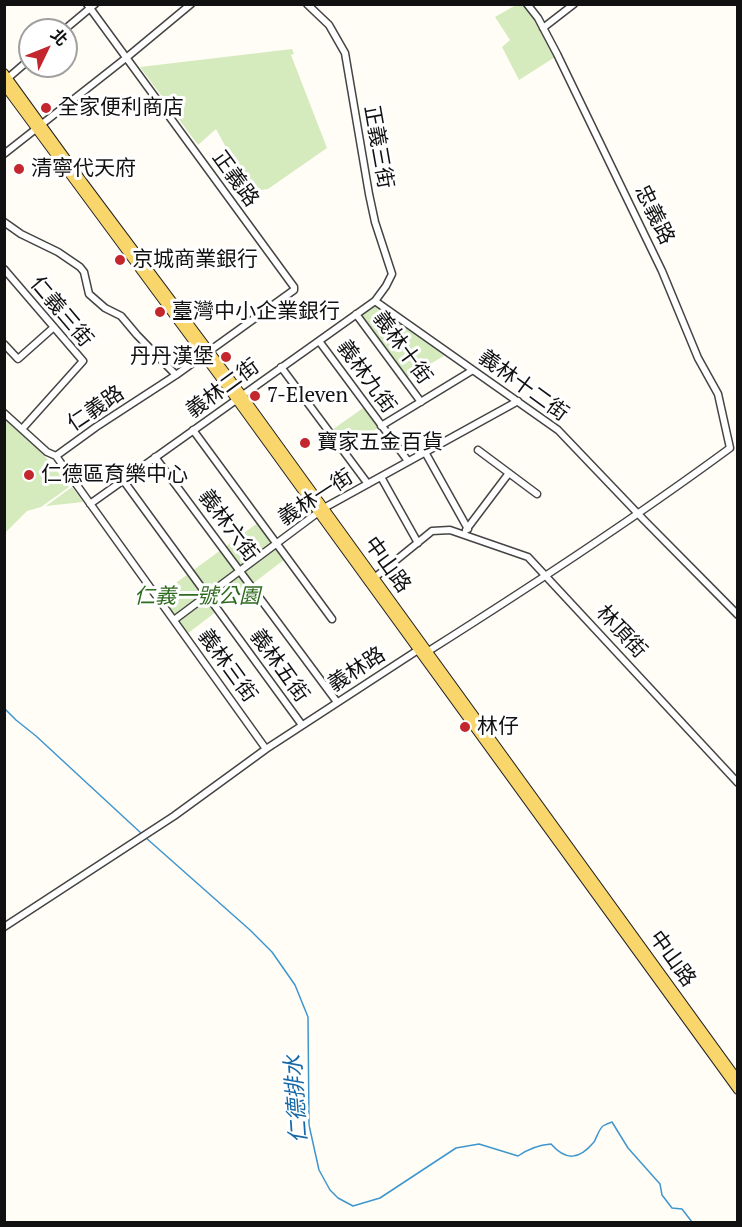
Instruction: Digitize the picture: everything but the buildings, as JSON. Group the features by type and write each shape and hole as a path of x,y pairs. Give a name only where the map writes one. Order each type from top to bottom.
{"main road":[{"name":"中山路","path":"6,79 738,1080"},
{"name":"中山路","path":"372,580 418,650 738,1090"}],"street":[{"path":"4,154 191,4"},
{"name":"正義三街","path":"307,4 329,25 345,53 369,195 392,274 375,301"},
{"name":"忠義路","path":"527,4 562,64 662,271 698,358 718,394 729,448 639,514"},
{"path":"543,28 574,4"},
{"path":"77,18 90,6"},
{"name":"正義路","path":"90,6 294,287 292,293 207,353"},
{"path":"6,79 18,69"},
{"path":"4,222 80,267 84,272 89,294 105,308 121,316 176,375"},
{"name":"仁義三街","path":"4,269 83,361 22,429"},
{"name":"義林二街","path":"90,504 375,301"},
{"name":"義林十二街","path":"375,301 558,430 738,615"},
{"name":"義林十街","path":"356,314 421,402"},
{"path":"4,344 18,359 54,327"},
{"name":"義林九街","path":"319,341 408,461"},
{"name":"仁義路","path":"4,413 48,452 56,456 207,353"},
{"path":"281,367 368,484"},
{"path":"381,426 473,370"},
{"name":"義林一街","path":"174,620 321,510 518,401"},
{"path":"193,430 332,620"},
{"path":"478,450 537,494"},
{"path":"425,452 468,529"},
{"name":"義林三街","path":"56,456 266,749"},
{"name":"義林六街","path":"155,457 337,702"},
{"name":"林頂街","path":"459,533 468,529 509,473"},
{"path":"381,477 418,543"},
{"name":"義林五街","path":"123,480 302,725"},
{"path":"427,652 639,514"},
{"name":"林頂街","path":"372,580 432,531 450,530 528,557 738,783"},
{"name":"義林路","path":"4,927 174,816 266,749 337,702 418,650 427,652"}],"green space":[{"path":"516,5 524,5 541,29 555,57 519,80 502,47 510,40 495,17"},
{"path":"292,49 294,54 291,55 327,148 268,189 260,190 253,196 224,174 237,168 216,129 198,145 140,67"},
{"path":"375,301 449,353 404,379 356,314"},
{"path":"366,406 381,426 342,450 329,432"},
{"path":"5,417 39,450 69,487 41,507 27,511 5,533"},
{"path":"72,487 83,502 46,506"},
{"name":"仁義一號公園","path":"259,522 285,559 187,634 158,596"}],"waterway":[{"name":"仁德排水","path":"4,708 142,834"},
{"name":"仁德排水","path":"145,837 250,930 272,952 295,985 308,1017 309,1125 319,1170 330,1190 338,1198 353,1206 380,1198 456,1148 479,1144 518,1156 542,1145 551,1144 567,1156 578,1155 594,1142 602,1127 612,1122 628,1148 660,1184 662,1195 672,1208 682,1209 692,1222"}],"place":[{"name":"全家便利商店","path":"46,108"},
{"name":"清寧代天府","path":"19,169"},
{"name":"京城商業銀行","path":"120,260"},
{"name":"臺灣中小企業銀行","path":"160,312"},
{"name":"丹丹漢堡","path":"226,357"},
{"name":"7-Eleven","path":"255,396"},
{"name":"寶家五金百貨","path":"305,443"},
{"name":"仁德區育樂中心","path":"29,475"},
{"name":"林仔","path":"465,727"}]}
